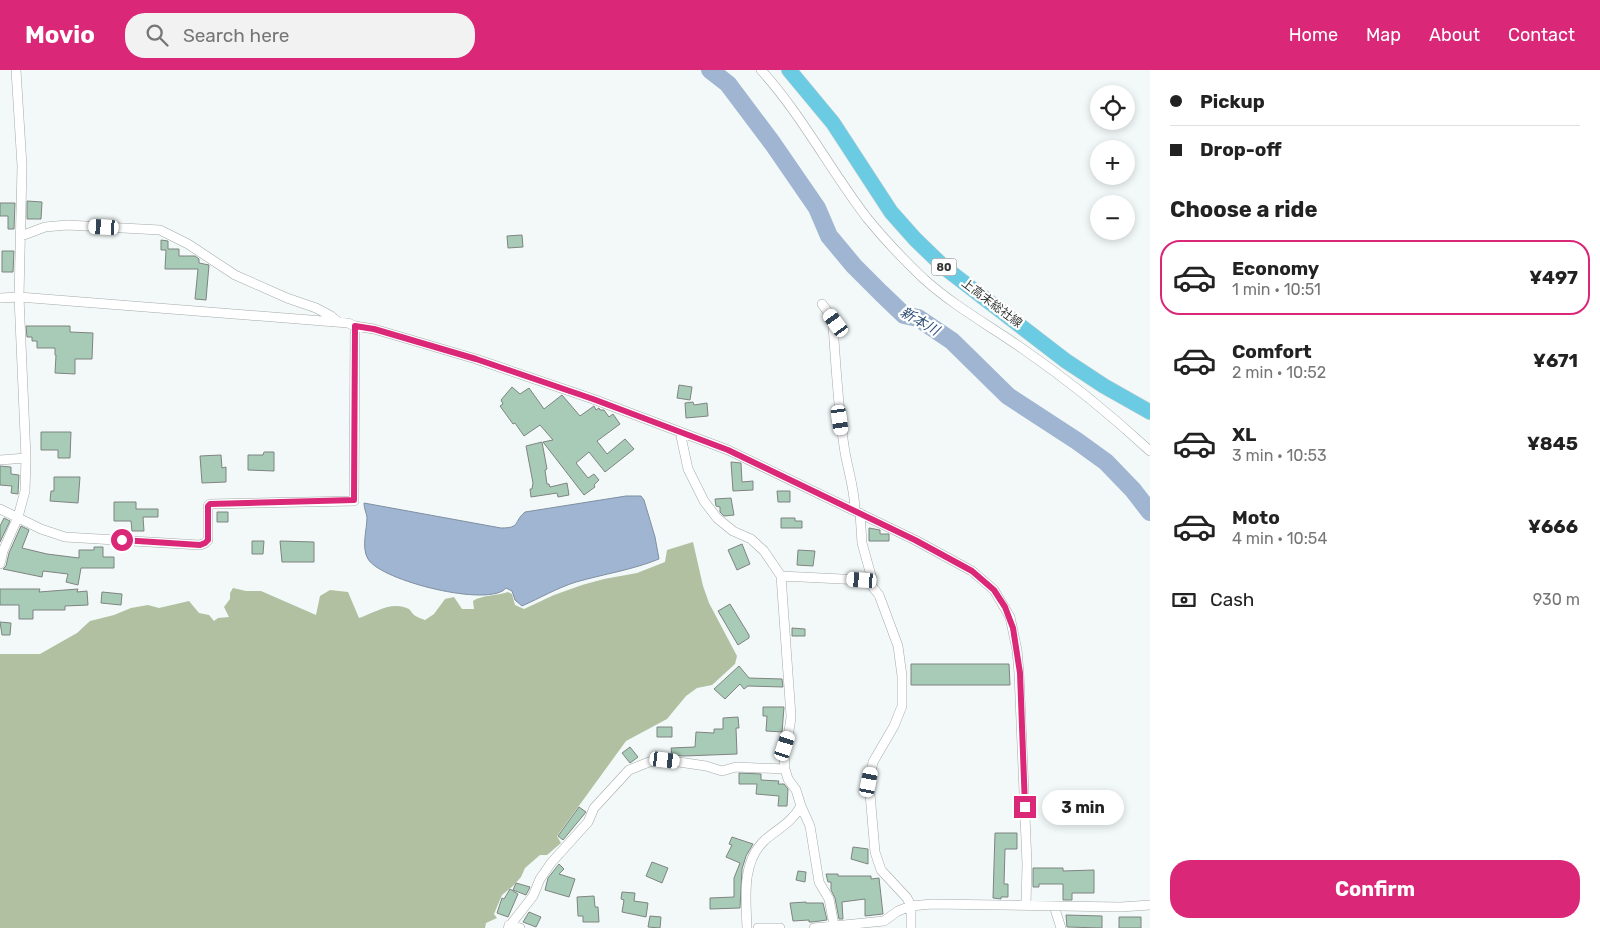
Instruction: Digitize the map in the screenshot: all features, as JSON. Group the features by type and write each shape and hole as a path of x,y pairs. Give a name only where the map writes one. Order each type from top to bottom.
{"main road":[{"name":"上高末総社線","path":"789,70 833,124 891,212 945,268 1066,361 1104,386 1150,412"}],"street":[{"path":"0,564 3,551 18,517 25,491 26,458 19,297 22,166 16,70"},
{"path":"761,70 804,124 867,218 919,274 958,305 1028,352 1110,414 1150,451"},
{"path":"21,236 45,227 67,225 160,230 188,244 235,275 287,298 316,308 338,322"},
{"path":"0,298 19,297 338,322 374,329 476,359 593,399 736,453 915,540 972,571 994,590 1010,617 1017,650 1020,673 1026,845 1026,905"},
{"path":"822,304 836,323 833,326 840,420 862,544 872,579 871,585"},
{"path":"0,509 41,529 65,537 200,545 208,540 208,506 210,504 354,500 355,326"},
{"path":"680,432 688,469 704,501 717,518 733,531 751,538 764,550 781,576 791,716 790,732 785,746 785,769 810,826 819,882 829,899 834,925"},
{"path":"0,460 26,458"},
{"path":"781,576 862,580 871,585 878,595 898,646 902,676 902,706 894,726 873,762 869,782 875,852 881,870 907,898 911,906 911,928"},
{"path":"509,927 533,896 540,879 551,863 588,822 594,808 629,770 649,762 665,760 706,766 722,771 736,767 785,769"},
{"path":"747,928 747,874 751,863 763,842 794,817 801,806"},
{"path":"814,928 884,921 898,911 911,906 932,904 1150,906"},
{"path":"1054,906 1061,928"},
{"path":"509,927 520,928"},
{"path":"758,928 780,928"}],"green space":[{"path":"693,542 703,586 709,603 737,656 735,664 712,685 697,688 686,696 667,719 626,741 557,836 561,843 547,855 540,855 525,868 521,877 502,895 494,914 497,918 486,923 485,928 0,928 0,654 40,654 77,633 90,621 114,615 131,608 148,605 159,608 189,601 199,613 209,615 214,621 218,618 229,617 224,607 230,599 230,593 233,588 246,591 261,591 316,615 320,596 330,590 348,592 359,618 383,608 396,606 409,609 414,615 425,620 434,614 445,599 454,597 462,609 474,609 473,601 476,599 508,592 512,594 515,605 524,609 582,585 637,573 665,562 667,550"}],"water":[{"path":"626,496 641,496 644,500 655,537 659,559 576,582 522,606 515,600 512,591 506,588 496,593 480,595 436,589 413,583 393,576 377,567 368,559 366,554 367,517 364,503 507,528 514,526 525,512"}],"building":[{"path":"27,201 42,202 41,219 27,219"},
{"path":"0,203 15,203 14,229 8,229 8,216 0,216"},
{"path":"522,235 523,247 508,248 507,236"},
{"path":"161,240 168,241 168,249 179,249 179,256 195,256 199,259 199,263 209,265 206,300 195,299 198,269 165,269 166,250 161,250"},
{"path":"2,251 14,251 13,272 2,272"},
{"path":"26,326 70,326 70,332 93,333 92,359 75,359 75,374 55,373 55,348 37,348 37,341 32,341 32,337 27,337"},
{"path":"679,385 692,387 690,400 677,398"},
{"path":"512,387 520,394 529,388 544,409 562,395 580,416 594,406 596,410 599,408 604,410 609,417 613,414 620,424 597,441 607,454 625,439 634,449 605,472 589,452 576,463 588,478 594,474 599,480 594,485 595,487 584,495 543,442 553,440 540,425 524,436 500,406 503,404 501,400"},
{"path":"693,402 694,405 707,403 708,416 686,418 685,403"},
{"path":"41,432 71,432 70,458 58,458 58,450 41,450"},
{"path":"542,442 547,469 545,470 547,484 550,487 567,483 569,495 558,497 557,493 531,497 530,489 532,489 533,483 526,446"},
{"path":"264,452 274,452 274,471 248,470 248,455 263,455"},
{"path":"221,455 222,468 226,467 226,482 202,483 200,456"},
{"path":"731,462 741,463 742,482 753,481 753,490 733,491"},
{"path":"0,466 11,467 11,474 19,475 18,494 11,493 12,486 0,485"},
{"path":"54,477 80,477 78,503 50,501 51,491 54,491"},
{"path":"777,491 790,491 790,502 778,502"},
{"path":"731,498 734,515 724,516 720,512 720,507 716,506 715,499"},
{"path":"114,502 136,502 136,509 158,509 158,517 143,517 144,531 132,531 131,521 114,521"},
{"path":"217,512 228,512 228,522 217,522"},
{"path":"4,518 10,521 0,542 0,526"},
{"path":"781,518 795,518 795,521 802,521 802,528 781,528"},
{"path":"21,526 29,530 22,548 47,554 79,558 79,550 94,550 94,547 103,547 103,557 114,557 114,568 81,568 78,585 66,582 68,574 43,571 42,577 3,569 6,566 9,553"},
{"path":"869,528 880,530 880,534 889,534 889,541 869,541"},
{"path":"252,541 264,541 263,554 252,554"},
{"path":"280,541 314,542 314,562 282,562"},
{"path":"742,544 750,564 737,570 728,550"},
{"path":"798,550 815,551 813,566 797,565"},
{"path":"0,589 40,589 39,592 78,589 77,592 87,591 88,605 65,606 65,610 33,610 33,619 19,619 19,605 0,605"},
{"path":"102,592 122,594 121,605 101,603"},
{"path":"730,604 749,635 749,638 738,645 718,611"},
{"path":"0,622 11,623 10,635 2,635"},
{"path":"792,628 805,629 805,636 792,636"},
{"path":"911,664 1009,664 1010,685 911,685"},
{"path":"739,666 749,678 782,679 783,687 748,686 744,689 740,684 725,699 714,689"},
{"path":"763,707 784,707 782,732 766,731 767,716 763,716"},
{"path":"738,717 739,728 736,728 737,754 672,755 671,748 695,747 696,732 714,733 714,729 723,729 723,718"},
{"path":"657,727 672,727 672,737 657,737"},
{"path":"630,747 638,757 630,763 622,753"},
{"path":"739,773 761,774 761,780 779,781 778,784 784,784 788,789 787,806 778,806 779,796 756,794 757,784 739,784"},
{"path":"579,807 586,812 563,840 558,836"},
{"path":"995,833 1017,833 1017,849 1005,849 1004,884 1008,884 1008,897 1001,897 1001,899 993,898"},
{"path":"732,837 753,844 746,856 742,869 740,908 710,909 710,898 734,897 734,878 740,863 726,857 732,845 729,844"},
{"path":"853,847 868,849 868,864 851,859"},
{"path":"652,862 668,868 662,883 646,876"},
{"path":"559,864 564,869 559,874 575,879 569,897 545,890 548,878"},
{"path":"1033,868 1063,868 1063,871 1094,870 1094,893 1072,893 1072,900 1063,900 1063,884 1039,884 1039,887 1033,887"},
{"path":"798,871 806,872 805,882 796,880"},
{"path":"826,874 871,876 871,879 879,878 883,914 865,916 865,899 842,902 843,919 839,919 835,898 831,890 831,882 828,882"},
{"path":"516,883 530,887 526,895 513,890"},
{"path":"510,889 518,894 508,917 497,913 502,898 504,899"},
{"path":"622,892 635,893 634,901 648,903 646,917 622,912 624,900 621,899"},
{"path":"594,896 595,907 598,907 599,922 583,922 583,916 578,916 577,897"},
{"path":"790,903 823,903 827,920 812,922 809,922 809,920 793,921"},
{"path":"529,912 541,917 536,927 523,922"},
{"path":"1066,915 1102,916 1102,928 1067,927"},
{"path":"650,916 661,917 660,928 648,927"},
{"path":"1119,917 1141,917 1141,928 1119,928"}],"waterway":[{"name":"新本川","path":"710,70 728,84 773,144 817,208 829,236 854,266 904,315 918,318 952,341 1008,396 1106,462 1133,490 1150,512"}],"route":[{"path":"122,540 200,545 205,543 208,540 208,506 210,504 354,500 355,326 374,329 476,359 593,399 728,450 915,540 972,571 994,590 1005,607 1013,628 1020,673 1025,807"}]}
